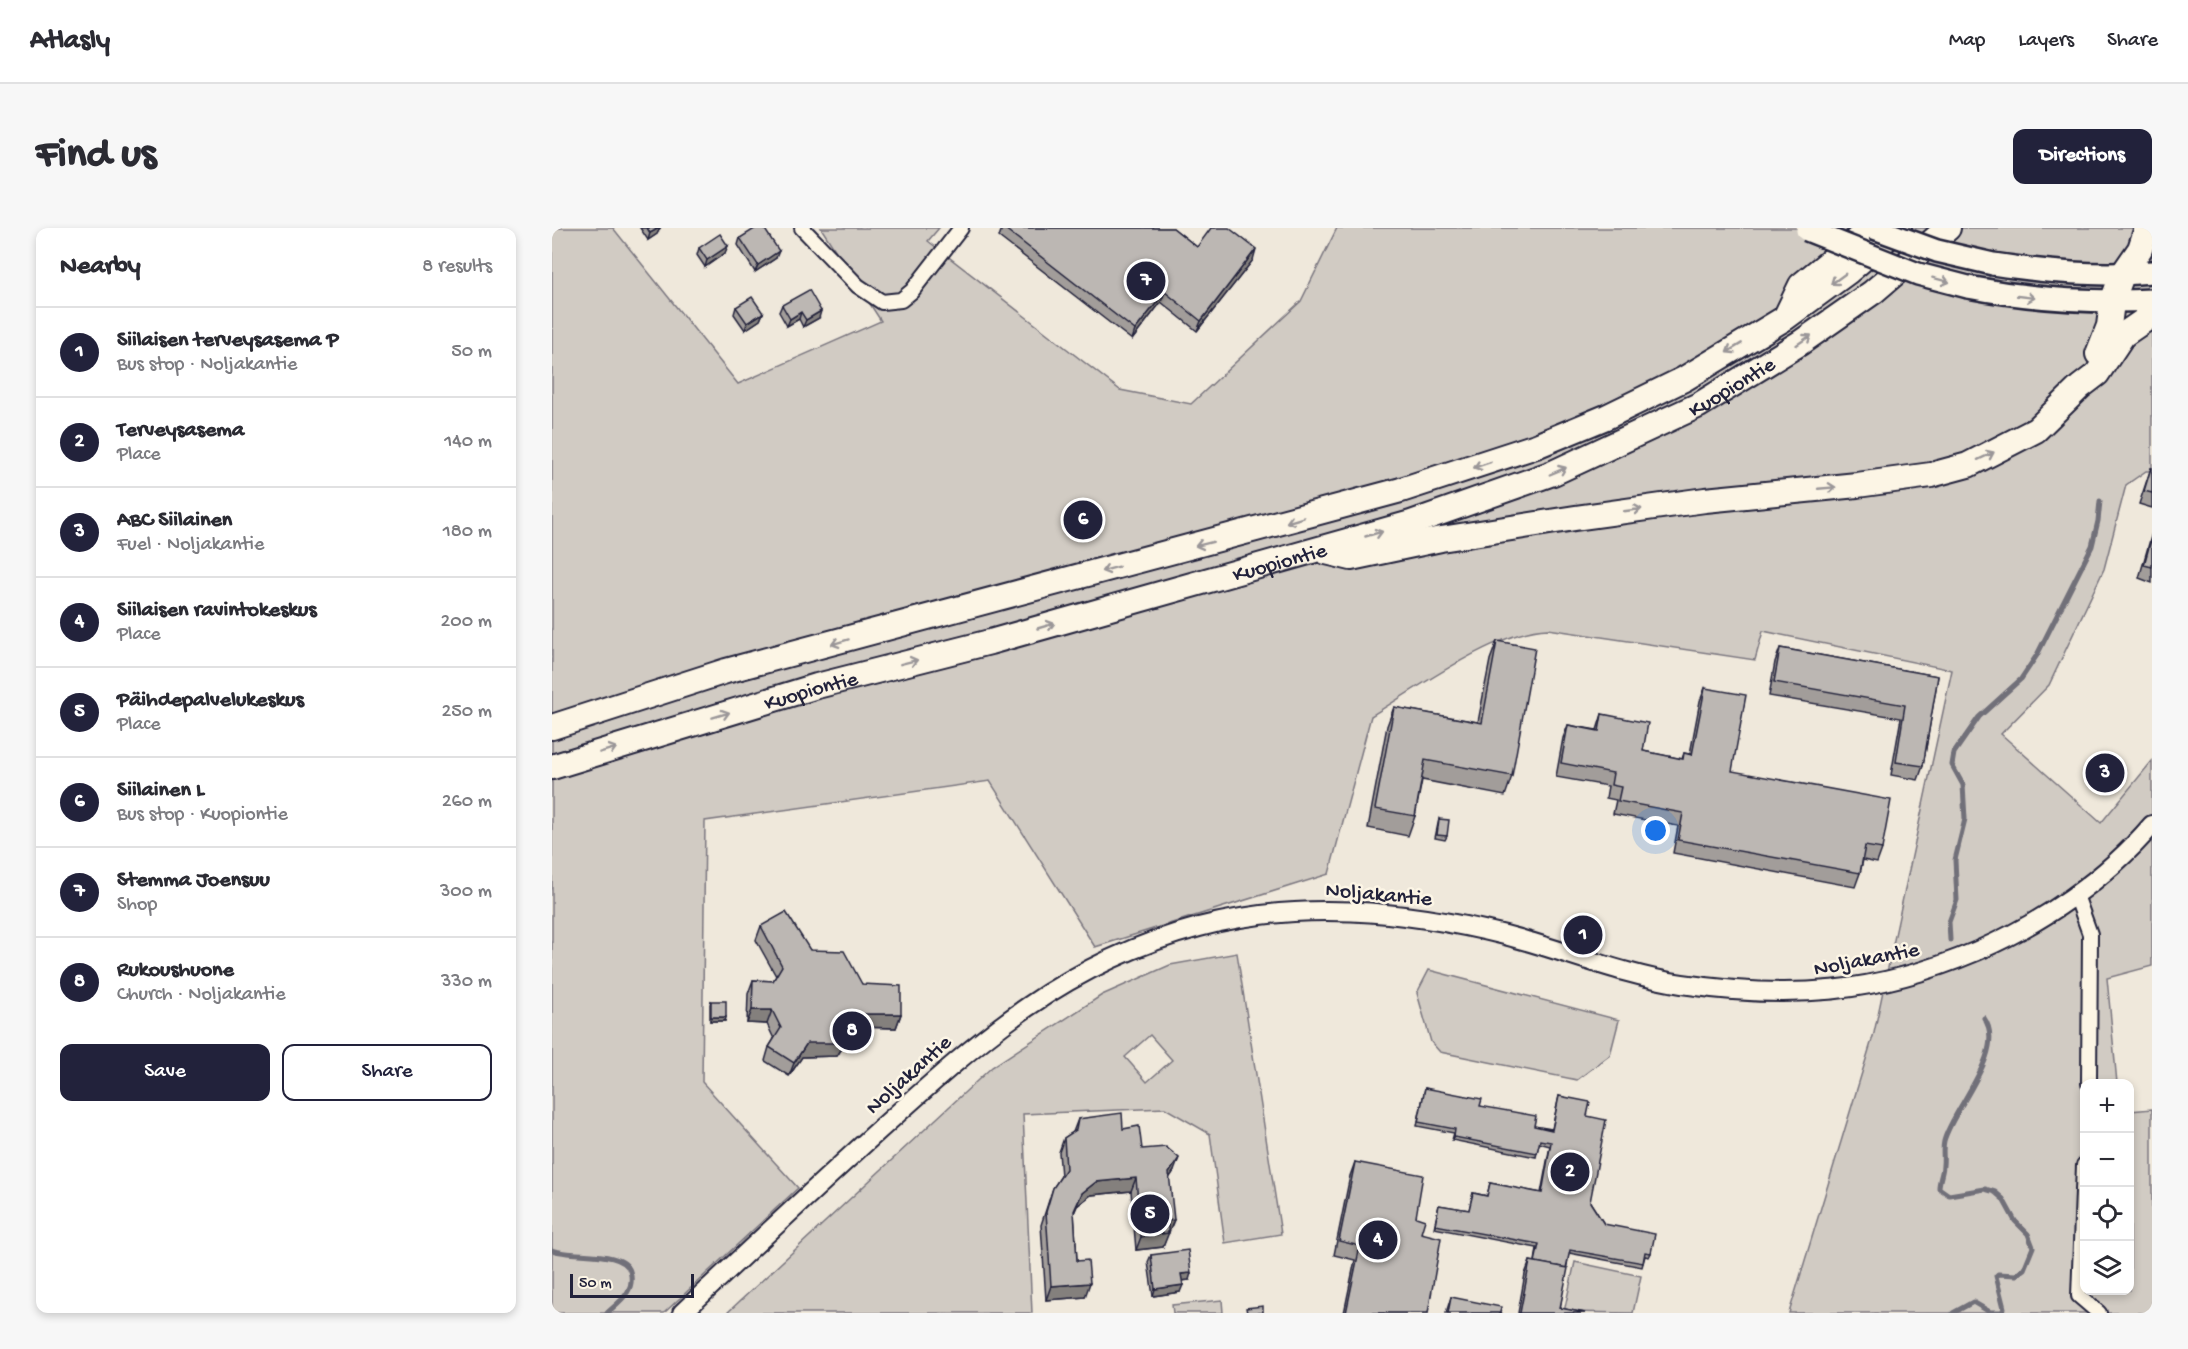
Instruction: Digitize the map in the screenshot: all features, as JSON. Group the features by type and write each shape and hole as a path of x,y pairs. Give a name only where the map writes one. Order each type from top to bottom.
{"highway":[{"path":"1785,318 1801,285 1873,228"},
{"name":"Kuopiontie","path":"552,727 726,672 1241,535 1448,477 1606,417 1684,379 1785,318 1849,271 1899,228"},
{"name":"Kuopiontie","path":"552,767 817,686 990,642 1461,508 1553,474 1699,405 1809,337 1873,292 1948,228"},
{"path":"2080,387 2103,345 2109,326 2112,302 2122,275 2140,249 2147,228"},
{"path":"1317,550 1351,558 1441,538 1575,518 1930,475 1968,465 2036,430 2080,387 2097,374 2122,335 2152,315"}],"main road":[{"path":"1873,228 1937,251 1993,264 2054,273 2122,275 2152,272"},
{"path":"1805,229 1918,274 1968,287 2022,298 2112,302 2152,300"},
{"name":"Noljakantie","path":"682,1313 800,1201 974,1045 1040,996 1088,970 1150,942 1202,926 1278,913 1342,909 1396,914 1505,935 1660,980 1718,988 1805,993 1844,990 1903,978 1949,963 2024,928 2076,895 2139,840 2152,825"}],"street":[{"path":"802,228 858,286 882,302 901,300 912,291 961,228"},
{"path":"2076,895 2090,934 2089,1079"},
{"path":"2084,1187 2079,1296 2099,1313"}],"shaded area":[{"path":"552,228 613,228 738,384 881,321 821,228 939,228 928,241 1120,390 1191,404 1301,301 1337,228 2152,228 2152,471 2146,471 2126,485 2104,569 2049,685 2001,734 2101,823 2152,761 2152,966 2107,978 2117,1079 2080,1079 2080,1295 2134,1295 2134,1111 2152,1109 2152,1313 1789,1313 1874,1033 1952,670 1763,631 1755,660 1548,629 1505,639 1481,650 1371,716 1329,874 1095,947 990,781 705,821 702,1082 798,1188 664,1313 552,1313"},
{"path":"1237,953 1281,1234 1225,1243 1210,1134 1165,1108 1023,1114 1032,1313 727,1313 992,1067 1102,995 1170,965","holes":["1150,1035 1172,1060 1147,1082 1125,1057"]},
{"path":"1429,970 1619,1020 1610,1055 1577,1080 1440,1052 1431,1042 1417,993"},
{"path":"1575,1262 1641,1276 1633,1313 1564,1312"},
{"path":"1222,1300 1223,1313 1173,1313 1172,1305"}],"building":[{"path":"647,228 659,228 650,233"},
{"path":"756,228 764,228 779,251 758,265 740,238"},
{"path":"1004,228 1173,228 1197,247 1211,228 1229,228 1256,249 1201,321 1165,292 1135,330"},
{"path":"720,234 728,246 707,260 699,248"},
{"path":"809,290 821,311 806,320 801,312 790,319 782,305"},
{"path":"752,297 763,313 747,323 736,307"},
{"path":"2152,468 2152,493 2144,491"},
{"path":"2152,536 2152,567 2144,565"},
{"path":"1497,641 1535,648 1512,776 1425,760 1415,816 1375,809 1394,707 1482,723"},
{"path":"1780,648 1938,676 1923,766 1896,762 1905,705 1774,682"},
{"path":"1705,688 1746,695 1732,771 1891,800 1882,849 1865,846 1860,873 1678,840 1683,813 1618,801 1621,787 1611,785 1613,773 1561,763 1568,725 1599,731 1602,714 1648,723 1643,751 1683,759 1684,753 1692,755"},
{"path":"1439,819 1449,820 1447,836 1437,835"},
{"path":"786,912 810,950 844,951 862,984 901,986 901,1014 861,1014 842,1043 807,1043 794,1063 769,1047 781,1028 772,1010 752,1010 753,980 773,981 782,966 761,926"},
{"path":"711,1001 726,1001 726,1017 711,1017"},
{"path":"1425,1088 1482,1099 1480,1106 1536,1116 1534,1126 1552,1130 1559,1096 1590,1102 1587,1116 1606,1120 1590,1202 1604,1224 1655,1234 1651,1253 1645,1252 1643,1263 1570,1250 1566,1268 1535,1262 1539,1244 1435,1225 1439,1205 1469,1210 1473,1193 1487,1196 1490,1183 1542,1193 1551,1142 1540,1140 1537,1153 1454,1137 1455,1129 1418,1122"},
{"path":"1122,1113 1123,1129 1139,1126 1142,1149 1166,1147 1179,1158 1169,1173 1174,1220 1168,1221 1168,1233 1141,1237 1136,1178 1096,1182 1082,1193 1074,1211 1077,1261 1088,1260 1090,1283 1051,1286 1046,1212 1053,1188 1066,1169 1064,1138 1076,1130 1078,1119"},
{"path":"1355,1162 1423,1175 1416,1217 1425,1220 1421,1233 1441,1238 1428,1313 1346,1313 1360,1246 1339,1241"},
{"path":"1188,1250 1191,1273 1181,1274 1183,1285 1155,1289 1151,1255"},
{"path":"1530,1261 1568,1268 1560,1308 1585,1313 1520,1313"},
{"path":"1451,1297 1501,1307 1500,1313 1448,1313"},
{"path":"1263,1306 1263,1313 1247,1313 1246,1308"}],"waterway":[{"path":"1950,940 1949,922 1957,900 1955,860 1965,819 1963,785 1952,765 1954,753 1979,717 2021,679 2037,655 2092,546 2100,501"},
{"path":"1953,1313 1973,1302 1990,1312 2002,1312 2004,1308 1996,1276 1998,1274 2016,1275 2024,1269 2033,1247 2028,1234 2015,1221 2003,1199 1995,1192 1985,1189 1949,1195 1939,1188 1943,1168 1944,1141 1976,1080 1989,1047 1990,1031 1984,1018"},
{"path":"552,1250 608,1257 625,1264 630,1271 629,1290 622,1300 607,1313"}],"place":[{"name":"Stemma Joensuu","path":"1146,281"},
{"name":"Siilainen L","path":"1083,520"},
{"name":"ABC Siilainen","path":"2105,773"},
{"name":"Siilaisen terveysasema P","path":"1583,935"},
{"name":"Rukoushuone","path":"852,1031"},
{"name":"Terveysasema","path":"1570,1172"},
{"name":"Päihdepalvelukeskus","path":"1150,1214"},
{"name":"Siilaisen ravintokeskus","path":"1378,1240"}]}
